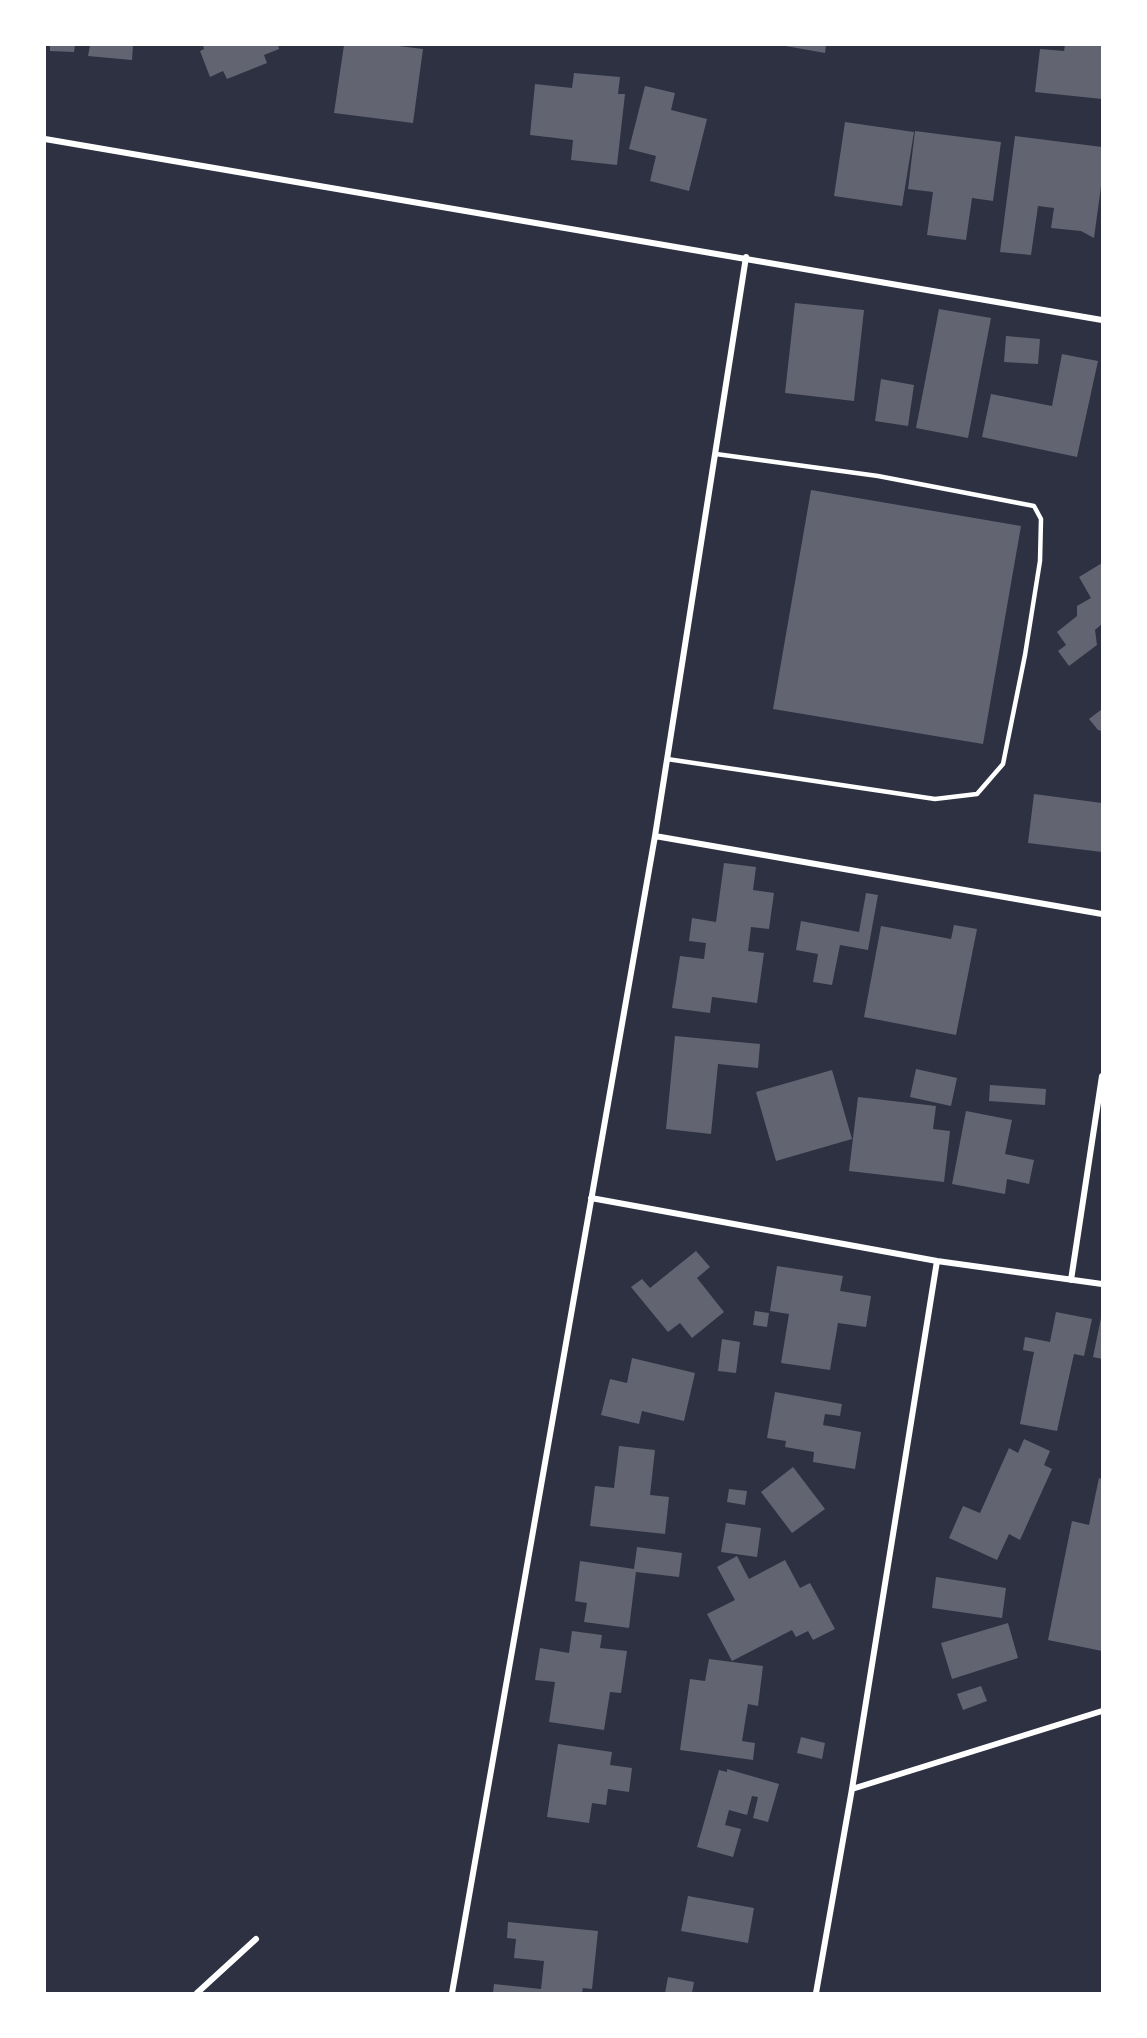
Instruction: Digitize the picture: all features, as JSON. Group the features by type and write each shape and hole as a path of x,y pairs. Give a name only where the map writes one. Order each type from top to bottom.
{"street":[{"path":"45,139 746,257 1102,320"},
{"path":"452,1993 655,837 746,257"},
{"path":"655,837 1102,914"},
{"path":"1071,1280 1102,1076"},
{"path":"591,1198 937,1261 1102,1284"},
{"path":"816,1993 852,1789 937,1261"},
{"path":"852,1789 1102,1711"},
{"path":"197,1993 256,1939"}],"lane":[{"path":"667,759 935,799 977,794 1003,764 1040,561 1041,519 1034,506 878,476 716,454"}],"building":[{"path":"50,45 75,45 74,52 50,51"},
{"path":"90,45 133,45 132,60 88,56"},
{"path":"203,45 278,45 279,49 264,55 267,63 227,79 223,71 210,77 200,51 204,49"},
{"path":"344,45 391,45 423,49 413,123 334,113"},
{"path":"780,45 826,45 825,53"},
{"path":"1065,45 1102,45 1102,99 1035,92 1040,49 1064,51"},
{"path":"574,73 620,77 618,94 625,94 617,165 571,160 573,140 530,135 535,84 572,88"},
{"path":"645,86 675,93 671,110 707,119 689,191 650,181 656,156 629,149"},
{"path":"845,122 914,132 902,206 834,196"},
{"path":"915,131 1001,142 993,201 972,198 966,240 927,235 933,192 908,189"},
{"path":"1015,136 1102,147 1102,179 1094,238 1081,231 1051,228 1054,208 1038,206 1031,255 1000,252"},
{"path":"795,303 864,310 854,401 785,393"},
{"path":"939,309 991,318 968,438 916,428"},
{"path":"1006,336 1040,339 1038,364 1004,362"},
{"path":"1062,354 1098,361 1077,457 982,437 991,394 1052,406"},
{"path":"881,379 914,385 908,426 875,421"},
{"path":"811,490 1021,526 983,744 773,709"},
{"path":"1102,563 1102,624 1095,630 1097,645 1069,666 1058,651 1066,645 1057,632 1077,616 1077,606 1091,598 1079,577"},
{"path":"1102,709 1102,731 1098,730 1089,719"},
{"path":"1034,794 1102,803 1102,852 1028,843"},
{"path":"724,863 756,867 753,890 774,893 769,929 751,927 748,951 764,953 757,1003 712,997 710,1013 672,1008 680,956 704,959 706,943 689,941 692,918 716,922"},
{"path":"866,893 878,895 868,950 840,945 832,985 813,982 818,954 796,950 801,921 859,932"},
{"path":"954,925 977,929 956,1035 864,1017 881,926 951,939"},
{"path":"675,1036 760,1044 758,1068 718,1064 711,1134 666,1129"},
{"path":"916,1069 957,1078 951,1106 910,1097"},
{"path":"832,1070 852,1139 776,1161 756,1092"},
{"path":"990,1085 1046,1089 1045,1105 989,1101"},
{"path":"858,1097 936,1106 933,1129 950,1131 944,1182 849,1171"},
{"path":"966,1111 1012,1120 1005,1154 1034,1160 1029,1184 1007,1179 1005,1194 952,1184"},
{"path":"696,1251 710,1267 697,1278 724,1312 692,1338 680,1323 668,1332 631,1287 642,1279 650,1288"},
{"path":"777,1266 843,1276 840,1291 871,1296 866,1327 838,1323 830,1370 781,1363 789,1314 770,1311"},
{"path":"755,1311 769,1313 767,1327 753,1325"},
{"path":"1056,1312 1092,1319 1084,1356 1074,1354 1057,1431 1020,1424 1034,1352 1023,1350 1025,1337 1050,1342"},
{"path":"1102,1318 1102,1359 1093,1357"},
{"path":"722,1339 740,1342 736,1373 718,1371"},
{"path":"632,1358 695,1373 684,1421 642,1411 639,1424 601,1415 610,1379 627,1383"},
{"path":"775,1392 842,1404 840,1416 825,1414 823,1425 861,1432 855,1469 813,1462 814,1452 785,1447 786,1441 767,1438"},
{"path":"1024,1439 1050,1451 1044,1465 1052,1469 1020,1540 1009,1534 997,1560 949,1538 963,1506 980,1513 1009,1448 1018,1453"},
{"path":"619,1446 655,1450 650,1495 669,1497 665,1534 590,1526 595,1486 614,1488"},
{"path":"793,1467 825,1509 792,1533 761,1492"},
{"path":"1099,1478 1102,1479 1102,1651 1048,1640 1072,1521 1089,1525"},
{"path":"729,1489 747,1491 745,1505 727,1502"},
{"path":"726,1523 761,1528 757,1557 721,1552"},
{"path":"637,1547 682,1553 679,1577 636,1572 629,1628 584,1622 587,1603 575,1601 580,1561 634,1569"},
{"path":"737,1556 749,1579 785,1560 800,1588 810,1583 835,1629 813,1640 808,1631 796,1637 792,1630 732,1661 707,1614 735,1600 717,1567"},
{"path":"936,1577 1006,1588 1002,1618 932,1608"},
{"path":"1008,1623 1018,1658 952,1679 941,1643"},
{"path":"572,1631 602,1635 600,1648 627,1651 621,1693 610,1692 604,1730 549,1722 555,1682 535,1680 540,1648 569,1653"},
{"path":"709,1659 763,1666 758,1706 748,1704 742,1741 755,1743 753,1760 680,1750 690,1679 705,1681"},
{"path":"981,1686 987,1701 963,1710 957,1694"},
{"path":"801,1737 825,1743 822,1759 797,1753"},
{"path":"558,1744 612,1752 610,1765 632,1768 629,1792 608,1789 606,1805 592,1803 589,1823 547,1817"},
{"path":"727,1769 779,1784 768,1822 753,1818 758,1797 752,1796 747,1815 729,1810 725,1825 741,1829 733,1857 697,1847 719,1770 727,1772"},
{"path":"688,1896 754,1908 748,1943 681,1931"},
{"path":"508,1922 598,1931 592,1989 583,1988 582,1993 493,1993 494,1984 541,1989 544,1961 514,1958 516,1939 507,1938"},
{"path":"668,1977 694,1982 692,1993 665,1993"}]}
